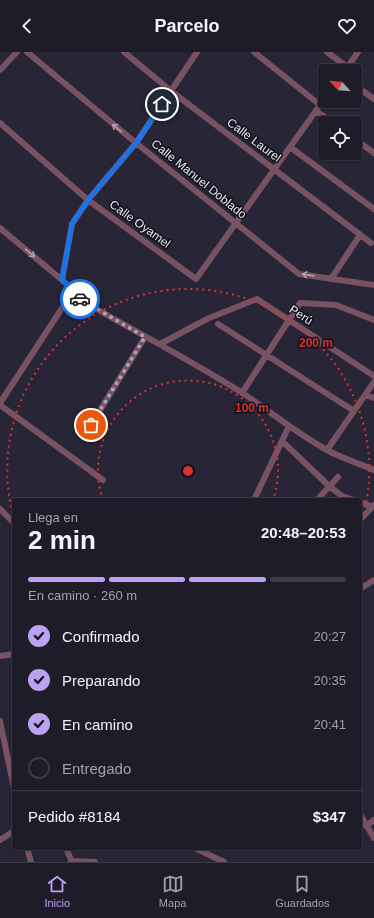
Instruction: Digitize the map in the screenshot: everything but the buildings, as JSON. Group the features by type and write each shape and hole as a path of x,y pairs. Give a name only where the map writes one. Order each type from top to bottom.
{"street":[{"path":"0,70 17,52"},
{"name":"Calle Manuel Doblado","path":"28,52 136,143 299,274 374,285"},
{"name":"Calle Laurel","path":"124,52 171,91 371,243"},
{"path":"62,280 72,224 88,200 136,143 197,52"},
{"path":"254,52 326,116"},
{"path":"327,52 340,64"},
{"path":"350,64 358,52"},
{"path":"362,90 374,99"},
{"path":"236,223 318,108"},
{"name":"Calle Oyamel","path":"0,123 88,200 196,279 236,223"},
{"path":"362,144 374,153"},
{"path":"290,147 374,209"},
{"path":"0,228 69,286 70,294 0,404 104,480"},
{"path":"331,279 360,235"},
{"path":"70,294 160,344 242,393 289,426 327,450 373,467"},
{"name":"Perú","path":"160,344 209,318 257,299 374,376"},
{"path":"242,393 300,303 336,305 374,320"},
{"path":"218,324 354,411"},
{"path":"91,425 145,337"},
{"path":"327,450 374,382"},
{"path":"366,395 374,398"},
{"path":"255,498 289,426"},
{"path":"282,441 329,486 342,496 348,498"},
{"path":"319,498 338,477"},
{"path":"362,503 373,506 362,518"},
{"path":"0,509 12,521"},
{"path":"362,588 374,580"},
{"path":"0,656 12,654"},
{"path":"0,721 3,751 12,781"},
{"path":"362,818 374,838"},
{"path":"366,826 374,820"},
{"path":"0,840 12,832"},
{"path":"28,850 31,862"},
{"path":"67,850 72,861 95,862"},
{"path":"198,850 224,862"}],"way so far":[{"path":"80,299 145,337 91,425"}],"route":[{"path":"80,299 70,294 69,286 62,280 72,224 88,200 136,143 162,104"}]}
